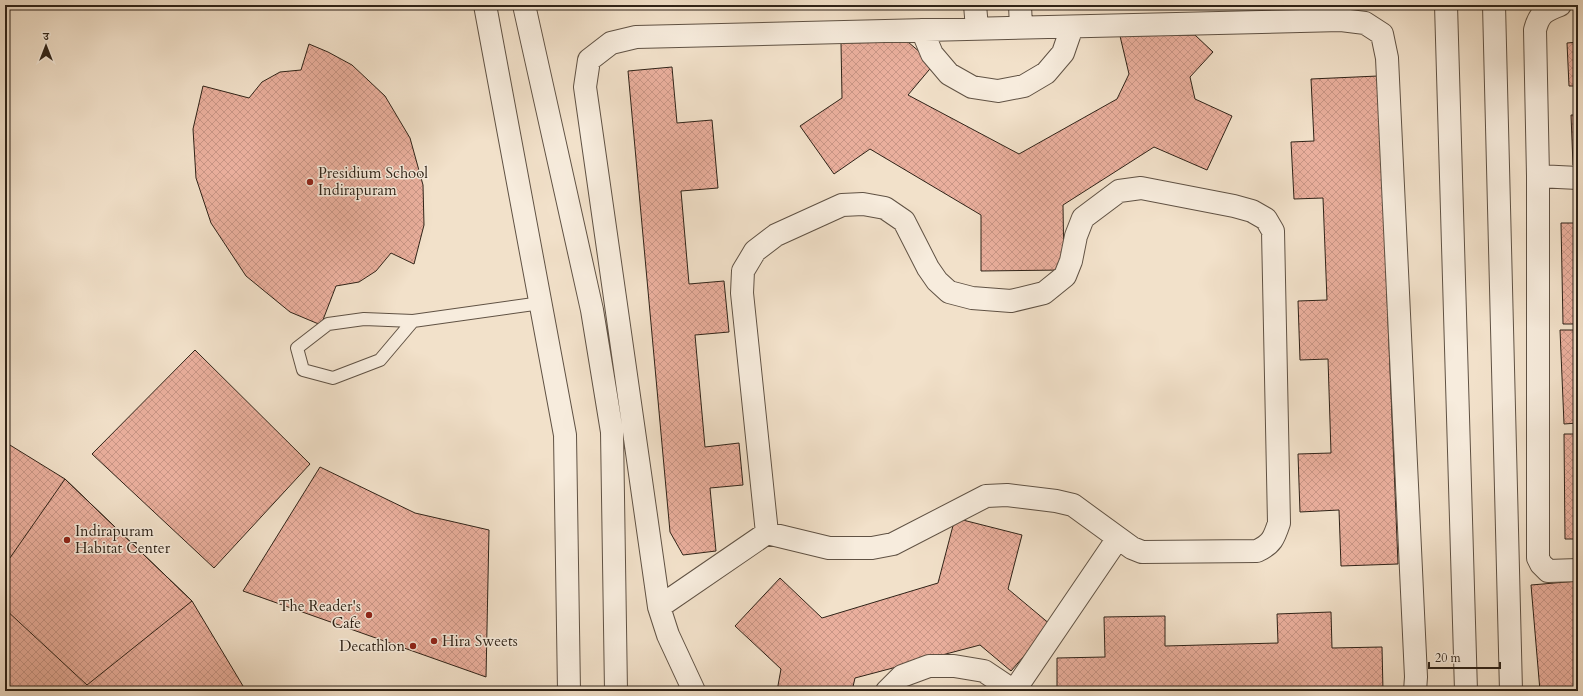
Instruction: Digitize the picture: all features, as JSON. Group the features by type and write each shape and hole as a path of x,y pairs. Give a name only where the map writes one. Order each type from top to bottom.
{"street":[{"path":"485,5 565,435 569,691"},
{"path":"524,5 592,310 612,432 616,691"},
{"path":"975,5 977,28"},
{"path":"1020,5 1021,27"},
{"path":"1446,5 1466,691"},
{"path":"1494,5 1510,691"},
{"path":"1560,5 1547,10 1538,19 1535,30 1538,176 1538,558 1541,564 1548,571 1578,570"},
{"path":"694,691 668,635 659,606 585,87 589,60 611,43 636,37 1342,20 1365,23 1382,34 1387,58 1416,677 1415,691"},
{"path":"922,30 932,54 949,74 972,87 998,91 1024,86 1046,73 1063,53 1072,26"},
{"path":"1538,176 1578,178"},
{"path":"659,606 767,533 829,548 872,548 893,544 986,496 1008,495 1056,501 1073,505 1132,548 1142,552 1257,551 1268,545 1275,535 1279,523 1273,231 1266,219 1252,211 1234,206 1141,188 1119,191 1083,218 1076,236 1071,261 1065,276 1044,293 1011,301 972,298 949,292 937,281 928,268 904,221 885,208 863,204 842,205 776,235 754,251 743,271 742,293 742,307 767,533"},
{"path":"887,691 902,676 929,666 954,666 984,671 1014,691 1118,538"}],"lane":[{"path":"413,321 380,360 333,378 303,370 297,348 328,324 364,319 413,321 541,303"}],"building":[{"path":"1195,35 1213,52 1190,77 1195,99 1232,116 1207,170 1154,147 1063,205 1064,270 981,271 981,215 870,149 834,174 800,126 842,98 841,43 908,42 934,64 908,95 1019,154 1117,99 1129,74 1120,36"},
{"path":"1578,42 1578,86 1569,86 1567,43"},
{"name":"Presidium School Indirapuram","path":"309,44 352,65 385,96 410,138 423,185 424,225 414,264 391,253 376,271 359,282 336,286 321,325 290,312 246,276 211,223 196,178 193,129 203,86 249,98 262,82 280,72 301,70"},
{"path":"672,67 677,123 712,120 718,188 681,191 689,284 724,281 729,332 695,335 705,447 739,443 743,485 710,488 716,551 683,555 670,532 628,71"},
{"path":"1378,76 1398,564 1341,566 1339,510 1300,512 1298,454 1331,453 1328,359 1300,360 1298,301 1327,300 1323,198 1294,199 1291,142 1314,141 1311,79"},
{"path":"1571,115 1578,115 1578,164 1573,165"},
{"path":"1561,223 1578,223 1578,324 1563,324"},
{"path":"1560,330 1578,330 1578,423 1564,424"},
{"path":"195,350 310,464 214,568 92,454"},
{"path":"1564,434 1578,434 1578,539 1565,539"},
{"name":"Indirapuram Habitat Center","path":"5,442 65,479 192,601 246,691 5,691"},
{"path":"320,467 415,513 489,530 486,677 243,591"},
{"path":"65,479 192,601 87,685 5,609 5,565"},
{"path":"955,518 1022,535 1008,589 1051,625 1011,671 980,645 855,678 852,691 777,691 781,669 735,626 780,578 822,618 938,583"},
{"path":"1578,581 1578,691 1540,691 1531,585"},
{"path":"1331,612 1332,648 1382,647 1383,691 1057,691 1057,658 1105,657 1104,617 1165,616 1165,646 1278,643 1277,614"}],"place":[{"name":"Presidium School Indirapuram","path":"310,182"},
{"name":"Indirapuram Habitat Center","path":"67,540"},
{"name":"The Reader's Cafe","path":"369,615"},
{"name":"Hira Sweets","path":"434,641"},
{"name":"Decathlon","path":"413,646"}]}
